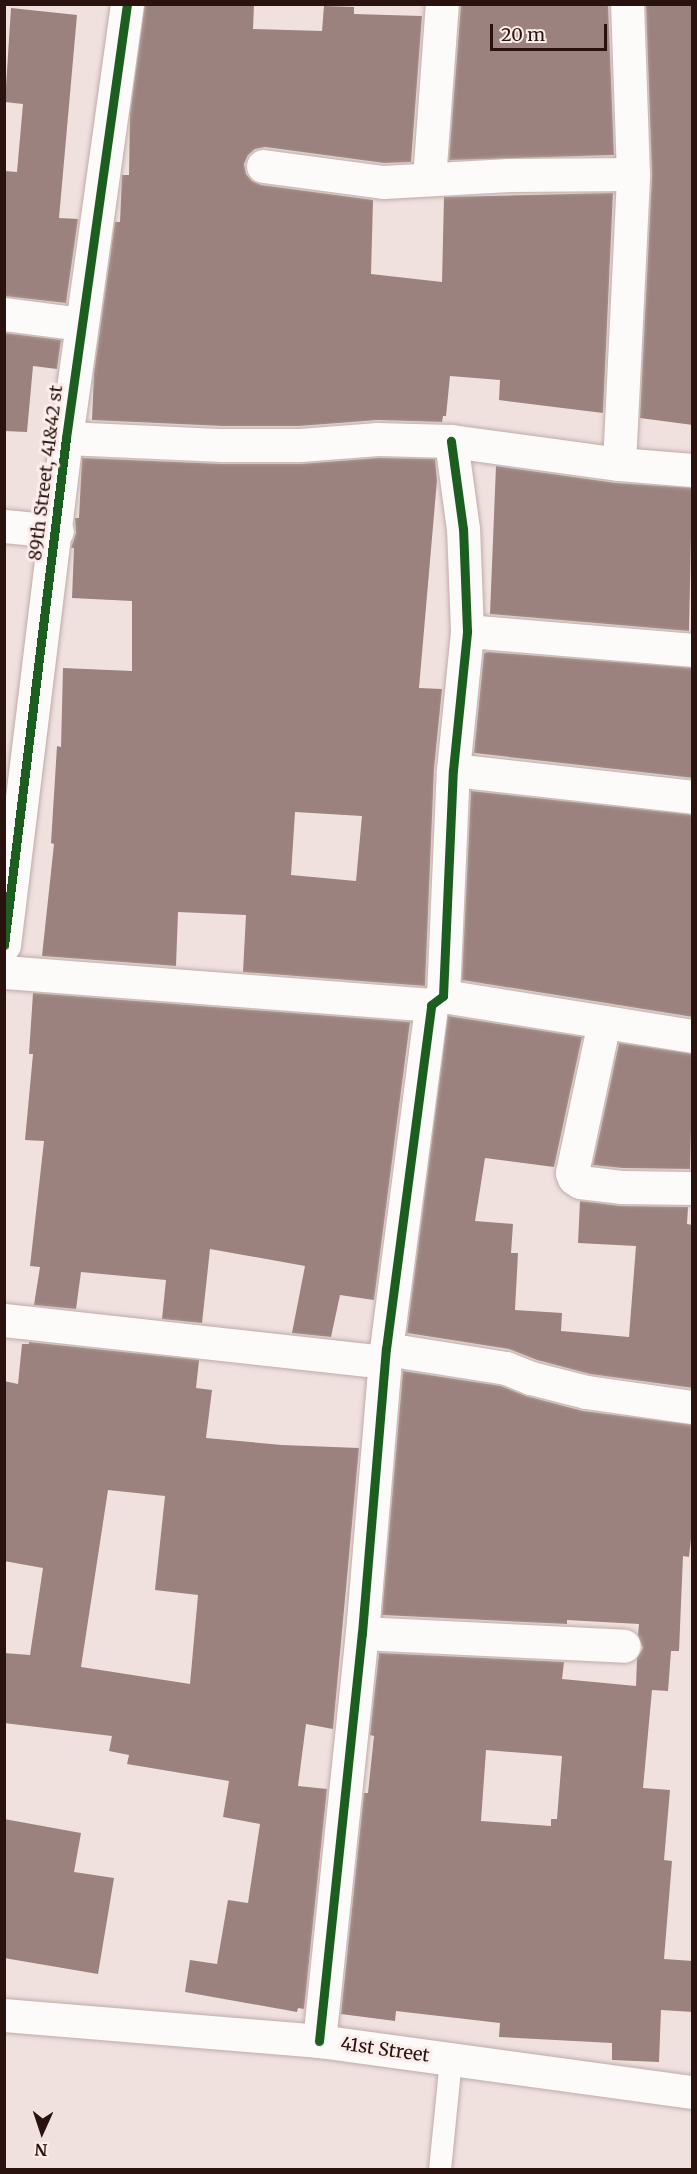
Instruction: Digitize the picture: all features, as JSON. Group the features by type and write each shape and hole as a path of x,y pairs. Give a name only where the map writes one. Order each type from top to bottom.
{"street":[{"name":"89th Street, 41&42 st","path":"4,945 10,867 57,531 66,438 127,4"},
{"path":"429,179 442,4"},
{"path":"620,464 633,174 627,4"},
{"path":"263,166 383,182 633,174"},
{"path":"4,314 81,324"},
{"path":"66,438 222,445 300,445 378,439 451,441 620,464 693,470"},
{"path":"318,2041 362,1633 385,1356 437,1000 453,770 467,631 463,529 451,441"},
{"path":"4,526 57,531"},
{"path":"467,631 693,650"},
{"path":"453,770 693,797"},
{"path":"4,972 437,1000 693,1036"},
{"path":"604,1022 572,1173 574,1178 580,1182 621,1187 693,1188"},
{"path":"4,1320 506,1368 531,1378 586,1392 693,1407"},
{"path":"362,1633 624,1646"},
{"name":"41st Street","path":"4,2015 318,2041 693,2092"}],"lane":[{"path":"440,2169 451,2058"}],"building":[{"path":"145,4 254,4 253,29 322,31 324,6 354,7 354,14 422,16 411,162 384,163 265,147 255,149 248,155 244,164 246,174 252,181 261,185 373,200 371,274 442,282 444,197 613,193 603,413 499,400 500,380 450,376 446,416 443,416 442,422 378,420 299,426 223,426 92,420 94,373 115,222 120,222 122,175 129,175 130,114"},
{"path":"461,4 608,4 614,155 449,160"},
{"path":"646,4 693,4 693,425 640,418 652,175"},
{"path":"11,8 77,15 59,218 78,219 66,303 4,296 4,171 17,172 23,104 5,102"},
{"path":"4,333 61,340 57,369 33,366 27,432 4,431"},
{"path":"82,458 223,464 300,464 378,458 435,459 437,480 419,688 442,689 434,769 425,986 243,972 246,915 178,912 176,966 42,956 54,844 51,843 57,746 61,747 63,668 132,671 132,601 72,598 74,548 71,548 76,533 75,518 79,518","holes":["295,812 362,816 356,881 291,875"]},
{"path":"496,466 616,483 692,488 689,631 490,614"},
{"path":"484,653 693,668 693,778 474,753"},
{"path":"471,791 693,815 693,1017 462,980"},
{"path":"33,993 410,1022 374,1300 340,1295 331,1337 292,1333 305,1266 210,1249 202,1323 162,1319 166,1280 81,1272 76,1309 34,1305 40,1267 30,1266 44,1141 25,1140 33,1054 29,1054"},
{"path":"448,1016 582,1037 554,1167 485,1158 475,1221 513,1224 511,1253 518,1253 515,1310 562,1313 561,1331 629,1337 636,1246 578,1243 580,1201 621,1206 688,1207 687,1224 693,1225 693,1388 590,1374 537,1360 509,1349 407,1333"},
{"path":"619,1043 693,1054 690,1169 622,1168 593,1165"},
{"path":"29,1342 199,1360 196,1388 212,1390 206,1438 282,1445 359,1448 333,1729 306,1724 298,1786 327,1789 304,2009 298,2008 297,2012 185,1992 190,1960 217,1964 228,1900 248,1903 260,1824 223,1817 229,1781 127,1764 129,1755 109,1751 112,1736 4,1723 4,1653 30,1655 43,1568 4,1561 4,1381 18,1384 22,1344 29,1344","holes":["108,1490 165,1496 155,1590 198,1595 190,1684 81,1667"]},
{"path":"403,1371 501,1386 526,1396 583,1411 693,1425 693,1520 689,1557 683,1556 679,1651 671,1651 668,1691 652,1690 643,1788 670,1790 664,1860 672,1861 664,1959 693,1961 693,2012 661,2010 659,2062 612,2060 612,2043 499,2037 500,2023 396,2011 395,2021 341,2014 364,1793 368,1793 374,1736 370,1735 379,1653 564,1662 562,1679 636,1686 637,1658 643,1648 638,1635 639,1624 567,1620 567,1624 382,1615","holes":["486,1750 562,1756 557,1819 551,1819 551,1826 481,1821"]},
{"path":"4,1819 81,1833 74,1872 114,1878 98,1974 4,1958"}],"cycle path":[{"path":"4,945 66,438 127,4"},
{"path":"319,2041 362,1633 386,1349 431,1005 443,996 453,770 467,631 463,529 451,441"}]}
